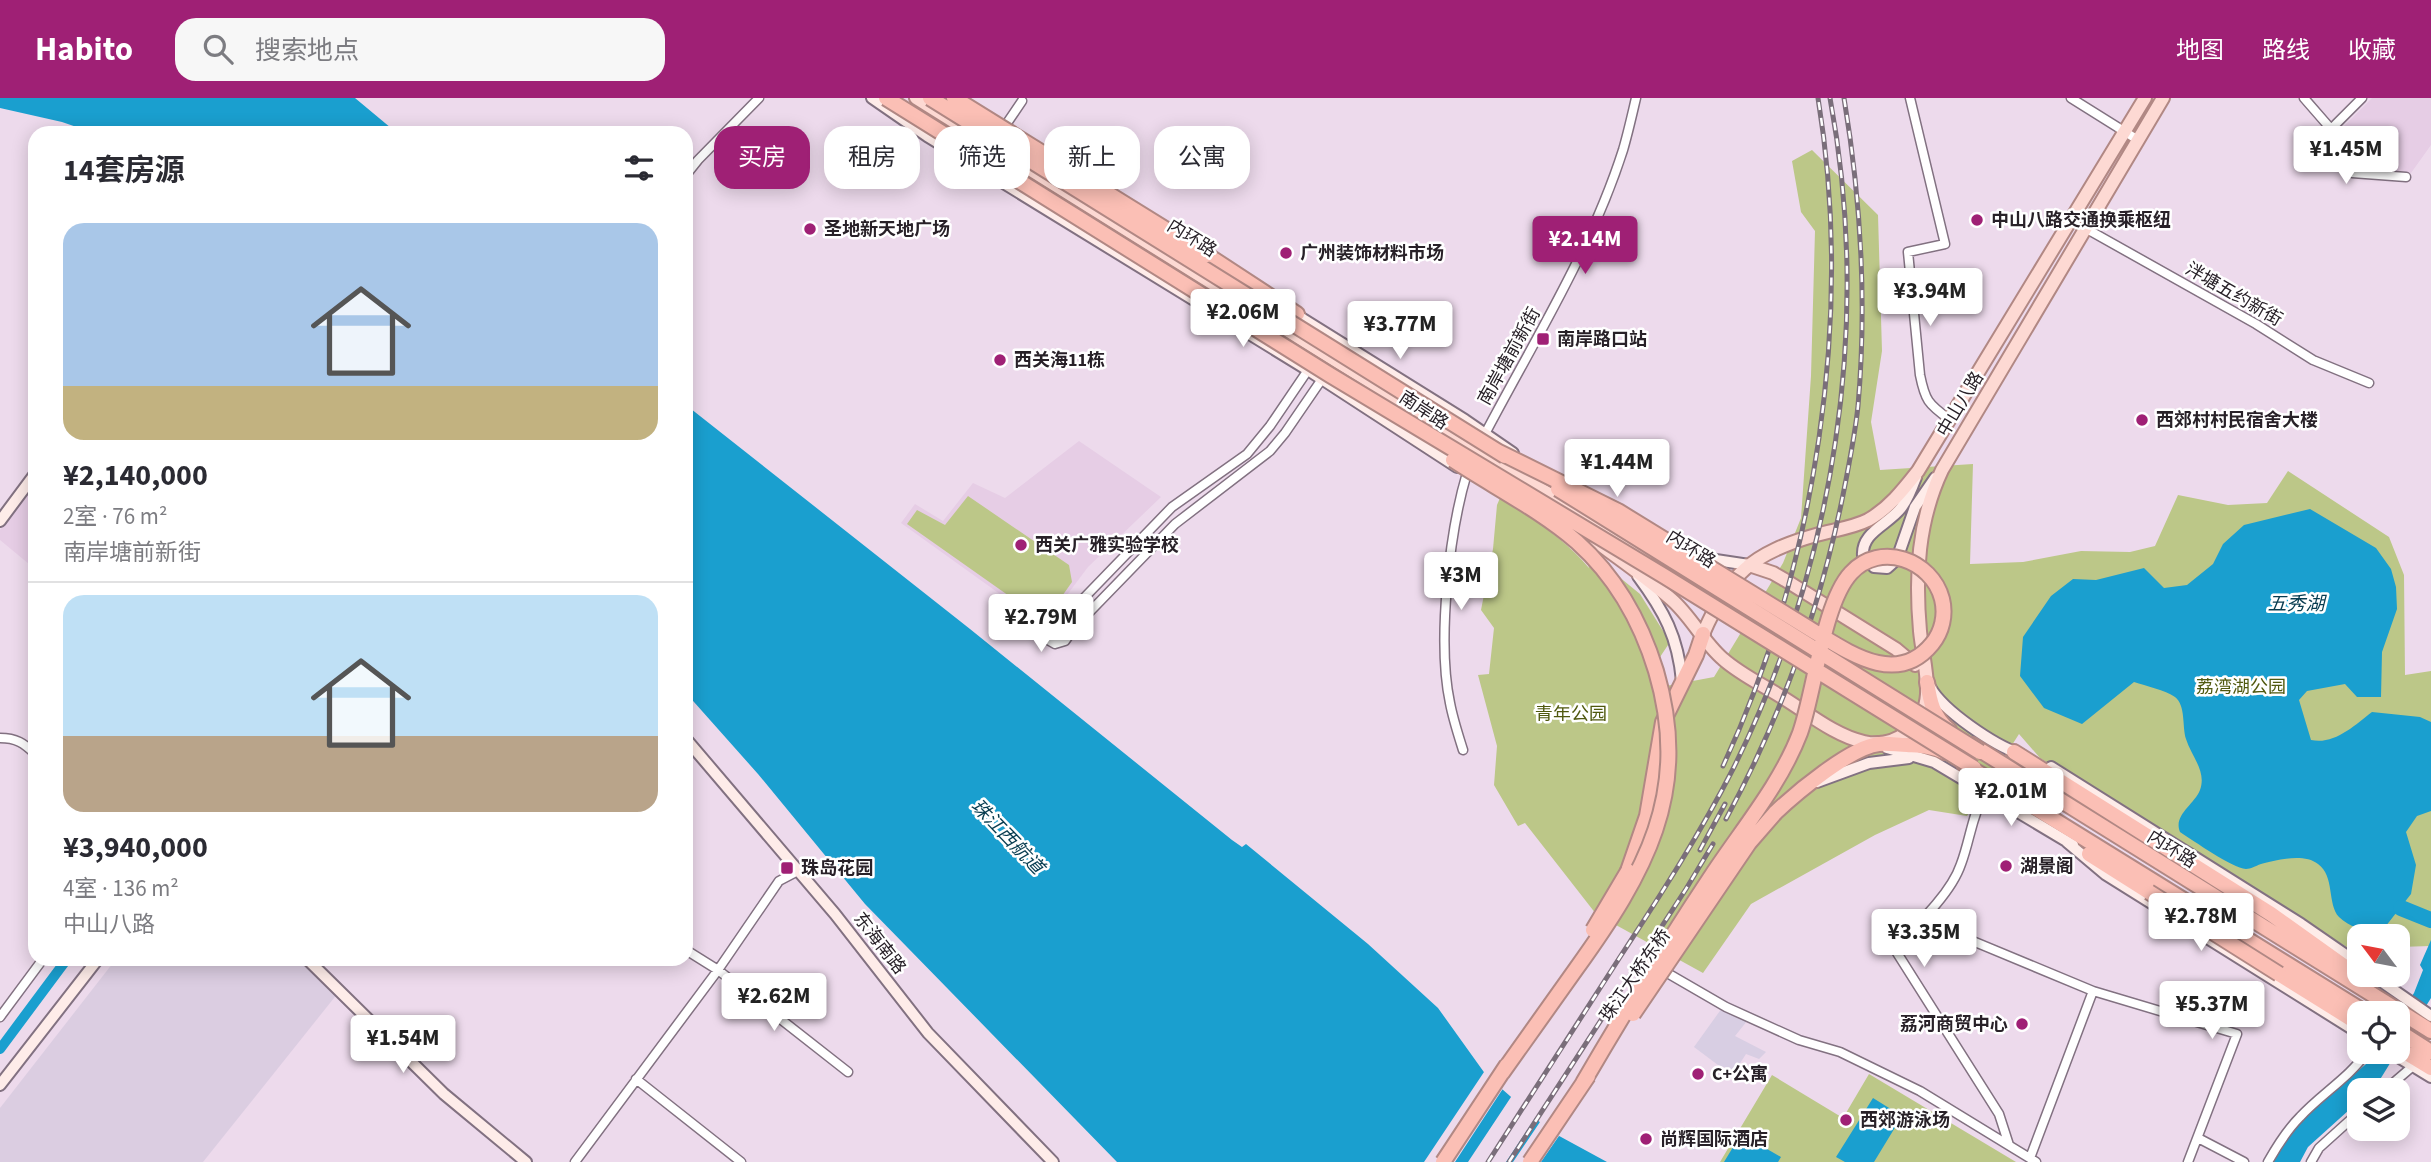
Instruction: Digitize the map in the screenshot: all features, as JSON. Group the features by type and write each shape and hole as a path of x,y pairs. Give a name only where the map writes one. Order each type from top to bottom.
{"highway":[{"name":"内环路","path":"886,98 1326,377 1683,588 2348,1001"},
{"name":"内环路","path":"930,98 1498,457 2423,1019 2431,1032"},
{"path":"954,98 1297,314"},
{"path":"1326,377 1554,524 1578,543 1632,610 1649,648 1659,682 1666,730 1667,776 1651,845 1635,881 1617,911 1502,1073"},
{"path":"1498,457 1618,511 1818,634 1826,638 1834,643 1867,660 1880,664 1901,664 1924,653 1936,639 1943,621 1943,602 1931,576 1915,564 1896,557 1866,562 1858,566 1844,582 1833,605 1825,637 1822,648 1819,660 1808,706 1804,720 1787,761 1642,982 1583,1083"},
{"path":"1443,1162 1597,925 1628,871 1647,816 1662,722 1696,655 1703,634"},
{"path":"1927,682 1936,716 1953,733 2397,1001"},
{"path":"1877,744 1938,756 2106,852 2348,1001"},
{"name":"珠江大桥东桥","path":"1530,1162 1749,843 1776,813 1805,788 1846,758 1877,744"},
{"path":"2014,752 2317,945 2423,1019"},
{"path":"2089,854 2347,1016"},
{"path":"2410,1043 2431,1053"},
{"path":"2410,1048 2431,1068"}],"main road":[{"path":"872,98 927,136 1308,370 1326,377 1467,473 1634,571 1670,626 1679,656 1682,681"},
{"name":"南岸路","path":"898,98 1562,517 1668,596 1684,611 1722,658 1846,735 1861,742 1877,744"},
{"name":"南岸路","path":"916,98 1498,457 1540,489 1686,576 1697,579 1735,578"},
{"path":"935,98 980,126"},
{"name":"中山八路","path":"1703,634 1718,603 1735,578 1749,565 1774,549 1866,521 1894,500 1918,471 2145,98"},
{"name":"中山八路","path":"1877,744 1903,736 1923,710 1927,682 1918,607 1919,553 1927,506 1942,470 2163,98"},
{"path":"1030,156 1263,298 1297,314 1525,461 1672,549 1699,558 1749,565 1785,580 1896,649 1913,663 1942,704 1962,720 2014,752 2045,764 2085,788 2347,956"},
{"path":"1099,198 1115,222"},
{"path":"1264,315 1297,314"},
{"path":"1485,434 1498,457"},
{"path":"1525,461 1540,489"},
{"path":"1918,471 1901,509 1864,543 1865,561 1874,567 1887,568 1895,561 1915,507 1942,470"},
{"path":"0,521 28,483"},
{"path":"1668,596 1680,590 1686,576"},
{"path":"1962,720 1938,756 1985,792 2067,842 2089,854 2106,852"},
{"path":"1877,744 1898,752"},
{"name":"东海南路","path":"693,747 798,871 928,1033 1053,1162"},
{"path":"1805,788 1898,752 1924,752"},
{"path":"1869,763 1924,752"},
{"path":"2067,842 2105,874 2347,1026"},
{"path":"0,1085 93,966"},
{"path":"314,966 444,1094 526,1162"},
{"path":"2384,987 2398,1001"},
{"path":"2411,1065 2431,1077"}],"street":[{"path":"693,166 759,98"},
{"name":"南岸塘前新街","path":"1485,434 1542,330 1592,228 1623,149 1636,98"},
{"path":"1910,98 1945,244 1908,251 1920,375 1929,405 1949,419"},
{"path":"2071,98 2138,140"},
{"path":"2304,98 2331,129 2353,173 2406,177"},
{"path":"2331,129 2362,98"},
{"path":"1005,126 1022,101"},
{"name":"泮塘五约新街","path":"2085,228 2256,324 2313,360 2369,383"},
{"path":"1308,370 1270,426 1247,454 1172,507 1082,601 1048,625 1045,631 1048,640 1055,644 1065,641 1074,628 1175,524 1270,451 1326,377"},
{"path":"1462,750 1450,701 1446,656 1447,603 1454,536 1457,511 1467,473"},
{"path":"0,738 13,738 28,747"},
{"path":"1985,792 1976,808 1961,866 1934,909 1894,948 1999,1114 2009,1145"},
{"path":"575,1162 718,970 779,881 798,871"},
{"path":"1922,920 2093,991 2237,1034 2188,1162"},
{"path":"2239,958 2250,941"},
{"path":"693,954 718,970 848,1072"},
{"path":"0,1017 38,966"},
{"path":"1670,974 1726,1007 1799,1040 1840,1052 1920,1091 2033,1160 2093,991"},
{"path":"2268,1162 2282,1137 2356,1064"},
{"path":"2397,1078 2411,1065"},
{"path":"636,1079 741,1162"},
{"path":"2311,1162 2319,1148 2347,1123"},
{"path":"2198,1139 2244,1162"}],"shaded area":[{"path":"2372,98 2431,98 2431,145 2411,173 2363,167 2340,130"},
{"name":"西关广雅实验学校","path":"1079,441 1161,497 1088,567 1061,603 1036,620 901,523 915,504 943,521 973,483 1005,498"},
{"path":"28,492 28,563 0,540 0,530"},
{"path":"111,966 311,966 338,993 203,1162 0,1162 0,1108"},
{"path":"1722,1008 1747,1021 1735,1036 1766,1052 1759,1059 1746,1054 1735,1071 1718,1065 1694,1047"}],"green space":[{"path":"1812,150 1878,215 1882,351 1871,422 1880,470 1973,464 1970,564 2023,562 2081,551 2130,552 2155,546 2178,495 2228,505 2267,503 2288,471 2389,537 2404,575 2405,675 2431,671 2431,946 2410,947 2410,924 2347,924 2347,947 2040,758 2019,734 1967,816 1929,810 1875,835 1751,904 1703,973 1596,914 1525,823 1518,826 1494,785 1497,746 1478,675 1489,674 1494,628 1481,610 1500,498 1559,538 1589,568 1585,549 1640,594 1670,642 1660,657 1666,686 1714,677 1783,563 1801,518 1811,376 1815,231 1801,212 1792,161"},
{"path":"968,496 1069,565 1072,582 1060,599 1039,617 907,524 917,510 945,525"},
{"name":"西郊游泳场","path":"1869,1074 2016,1162 1720,1162 1772,1075 1843,1118"}],"water":[{"path":"0,98 355,98 389,126 74,126 0,108"},
{"name":"珠江西航道","path":"693,411 1232,840 1242,847 1246,844 1368,944 1438,1008 1486,1075 1550,1131 1607,1162 1117,1162 865,904 758,774 693,701"},
{"name":"五秀湖","path":"2310,509 2376,548 2391,569 2396,587 2397,609 2382,652 2381,697 2357,697 2345,684 2307,691 2299,700 2311,740 2336,737 2372,712 2420,717 2431,722 2431,811 2417,816 2406,832 2416,865 2411,894 2387,924 2349,924 2339,917 2333,905 2327,876 2318,864 2312,861 2282,859 2246,869 2223,859 2180,832 2179,820 2202,783 2186,739 2182,711 2175,697 2134,682 2082,724 2044,708 2020,676 2023,637 2051,596 2073,579 2096,580 2144,568 2164,588 2187,585 2213,564 2223,544 2244,525"},
{"path":"2431,940 2431,998 2410,1032 2409,1001 2423,970 2420,965"},
{"path":"2366,1064 2390,1064 2381,1078 2350,1078"},
{"path":"2347,1081 2347,1112 2308,1147 2300,1162 2269,1162 2282,1137"},
{"path":"1873,1098 1902,1116 1874,1162 1845,1162 1836,1157"},
{"path":"1741,1134 1781,1157 1778,1162 1724,1162"}],"pier":[{"path":"1486,1069 1504,1087 1455,1162 1424,1162"},
{"path":"1513,1094 1537,1115 1506,1162 1468,1162"},
{"path":"1542,1119 1561,1133 1541,1162 1513,1162"}],"waterway":[{"path":"2401,908 2431,920"},
{"path":"0,1049 62,966"}],"railway":[{"path":"1723,766 1755,689 1782,608 1803,524 1819,439 1828,353 1831,266 1828,181 1818,98"},
{"path":"1488,1162 1665,888 1707,817 1733,769 1768,690 1797,609 1820,526 1836,441 1845,355 1847,269 1842,183 1830,98"},
{"path":"1726,819 1781,702 1810,621 1834,537 1854,439 1861,367 1861,252 1855,175 1844,98"},
{"path":"1700,850 1725,804"},
{"path":"1509,1162 1713,844"}],"place":[{"name":"中山八路交通换乘枢纽","path":"1977,220"},
{"name":"圣地新天地广场","path":"810,229"},
{"name":"广州装饰材料市场","path":"1286,253"},
{"name":"南岸路口站","path":"1543,339"},
{"name":"西关海11栋","path":"1000,360"},
{"name":"西郊村村民宿舍大楼","path":"2142,420"},
{"name":"西关广雅实验学校","path":"1021,545"},
{"name":"湖景阁","path":"2006,866"},
{"name":"珠岛花园","path":"787,868"},
{"name":"荔河商贸中心","path":"2022,1024"},
{"name":"C+公寓","path":"1698,1074"},
{"name":"西郊游泳场","path":"1846,1120"},
{"name":"尚辉国际酒店","path":"1646,1139"}],"park label":[{"name":"荔湾湖公园","path":"2241,687"},
{"name":"青年公园","path":"1571,714"}]}
